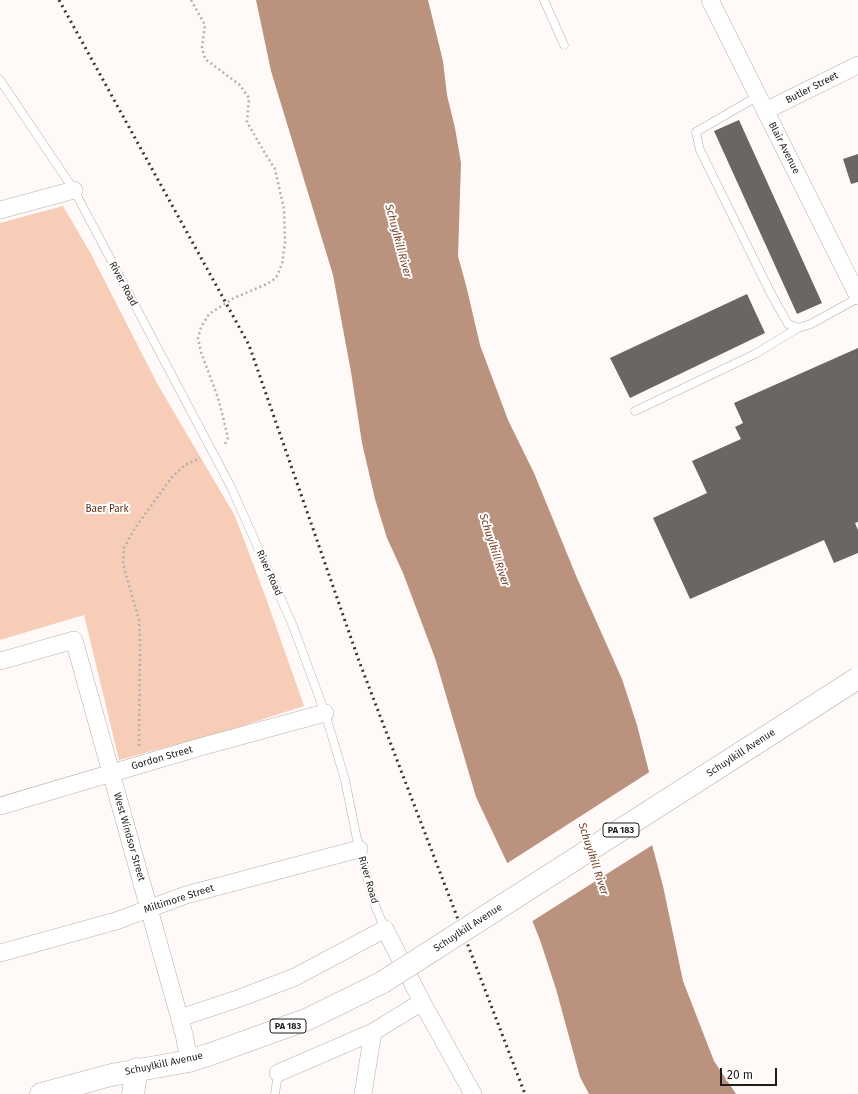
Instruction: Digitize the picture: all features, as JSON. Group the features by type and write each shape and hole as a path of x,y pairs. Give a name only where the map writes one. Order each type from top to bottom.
{"main road":[{"name":"Schuylkill Avenue","path":"41,1094 137,1069 189,1060 308,1019 383,982 858,678"},
{"path":"133,1094 137,1069"}],"street":[{"name":"Blair Avenue","path":"710,0 858,297"},
{"name":"Butler Street","path":"762,103 858,65"},
{"path":"0,210 74,190"},
{"name":"West Windsor Street","path":"0,661 74,640 182,1026 189,1060"},
{"name":"Gordon Street","path":"0,806 138,765 325,713"},
{"name":"Miltimore Street","path":"0,953 116,921 186,895 359,849"},
{"path":"182,1026 240,998 295,977 385,929"},
{"name":"River Road","path":"385,929 422,1002 473,1094"},
{"path":"278,1073 373,1032 422,1002"},
{"path":"363,1094 373,1032"}],"lane":[{"path":"544,0 564,45"},
{"name":"River Road","path":"0,80 74,190 231,487 292,626 325,713 345,780 359,849 376,908 385,929"},
{"path":"762,103 696,132 700,150 770,292 788,324 798,328"},
{"path":"635,411 755,354 798,328 811,324 858,297"},
{"path":"275,1094 278,1073"}],"path":[{"path":"138,765 139,620 123,564 124,548 135,528 172,477 185,464 212,453 224,446 228,438 218,398 201,352 198,338 201,327 209,314 226,302 267,284 276,278 282,264 285,244 284,209 275,169 248,122 249,98 240,85 205,59 202,47 205,25 191,0"}],"green space":[{"name":"Baer Park","path":"63,206 91,254 158,385 235,516 304,706 230,730 119,760 84,615 0,640 0,223"}],"water":[{"name":"Schuylkill River","path":"256,0 428,0 443,61 447,95 461,163 458,256 480,345 508,420 534,473 577,578 622,679 637,725 649,772 647,826 663,886 683,981 714,1061 736,1094 589,1094 580,1077 556,989 540,940 519,888 476,797 435,658 403,573 387,538 375,499 362,443 351,372 333,275 271,71"}],"pier":[{"path":"651,771 651,788 648,810 649,825 654,844 531,922 506,864"}],"building":[{"path":"739,120 822,303 797,314 714,131"},
{"path":"858,154 858,182 851,184 843,159"},
{"path":"747,294 765,333 630,398 610,358"},
{"path":"858,348 858,522 855,523 858,530 858,553 834,563 824,540 690,599 653,518 707,493 692,461 741,439 735,427 743,423 734,403"}],"railway":[{"path":"59,0 249,345 359,661 525,1094"}]}
